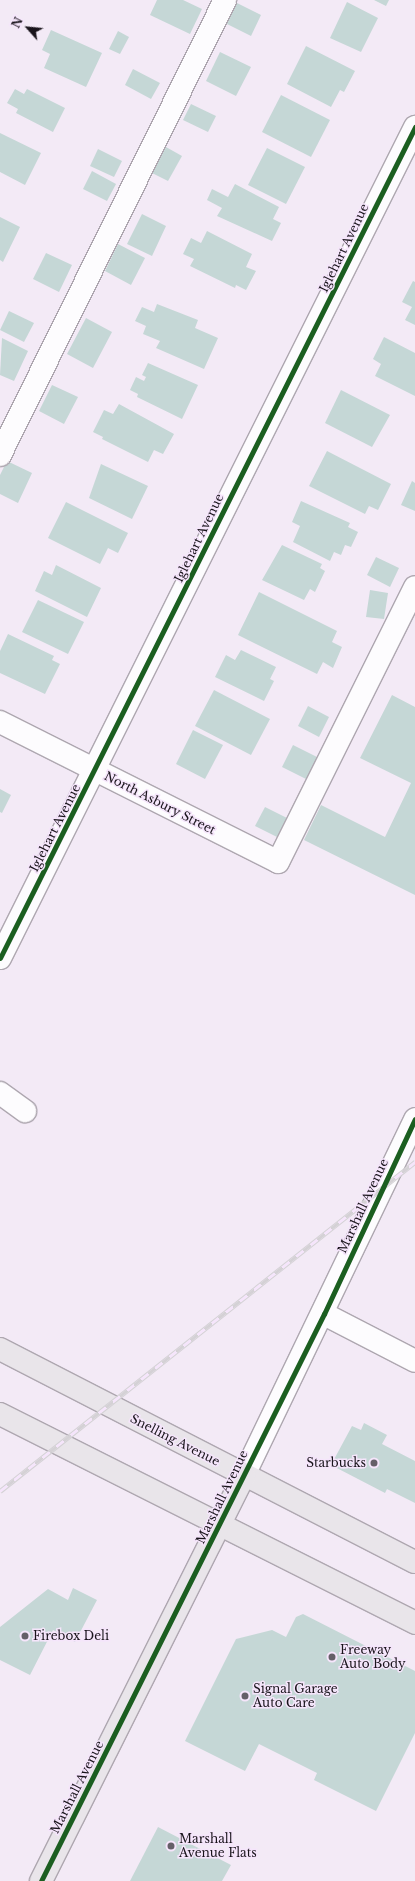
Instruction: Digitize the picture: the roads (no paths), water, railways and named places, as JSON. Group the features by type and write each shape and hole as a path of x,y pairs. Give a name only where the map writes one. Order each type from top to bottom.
{"main road":[{"name":"Snelling Avenue","path":"0,1349 415,1562"},
{"path":"0,1414 415,1623"},
{"name":"Marshall Avenue","path":"41,1881 220,1526 244,1475"}],"street":[{"path":"0,455 225,0"},
{"name":"Iglehart Avenue","path":"0,958 415,127"},
{"name":"North Asbury Street","path":"0,722 278,862 415,587"},
{"path":"0,1093 25,1111"},
{"name":"Marshall Avenue","path":"244,1475 324,1314 415,1119"},
{"path":"324,1314 415,1361"}],"railway":[{"path":"0,1491 415,1162"}],"place":[{"name":"Starbucks","path":"374,1463"},
{"name":"Firebox Deli","path":"25,1636"},
{"name":"Freeway Auto Body","path":"332,1657"},
{"name":"Signal Garage Auto Care","path":"245,1696"},
{"name":"Marshall Avenue Flats","path":"171,1846"}]}
